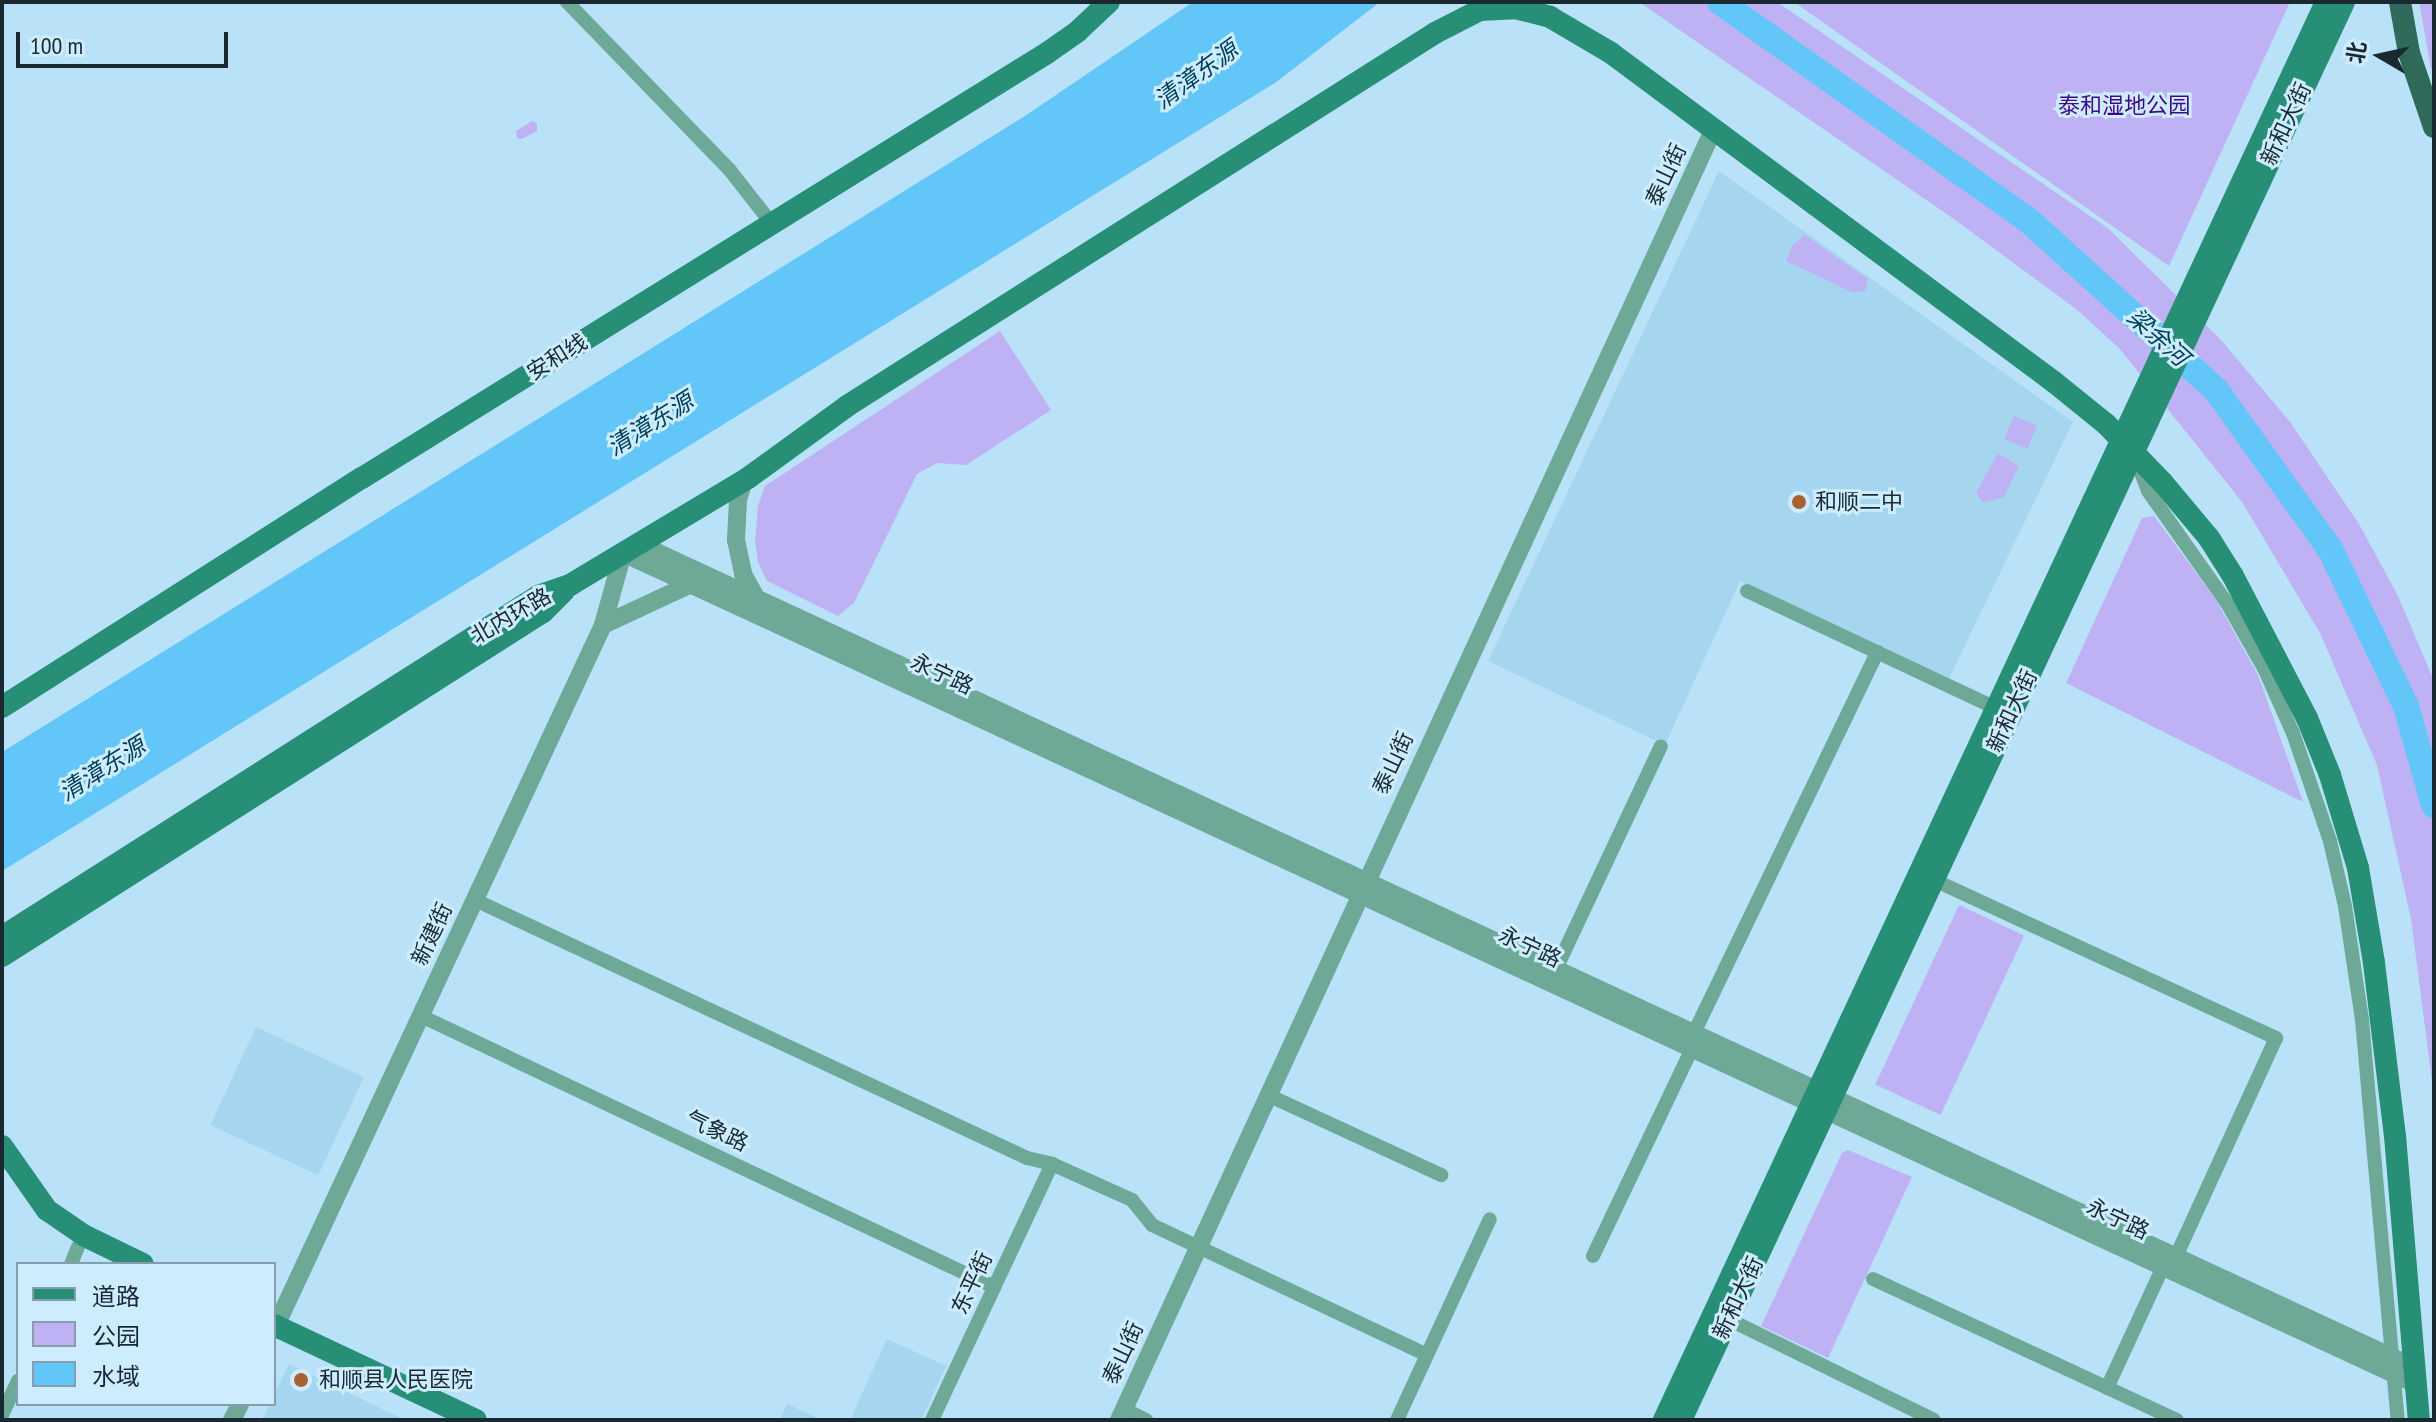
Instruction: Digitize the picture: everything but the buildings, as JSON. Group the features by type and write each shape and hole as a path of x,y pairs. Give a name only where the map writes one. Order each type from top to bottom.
{"highway":[{"path":"2400,2 2409,53 2434,127"}],"main road":[{"name":"安和线","path":"2,707 362,478 1047,53 1109,2"},
{"name":"新和大街","path":"2195,300 2326,2"},
{"name":"新和大街","path":"1681,1420 1996,708 2344,2"},
{"path":"570,585 744,480 847,406 1435,33 1473,12 1515,8 1550,17 1611,53 1933,289 2054,382 2126,445 2209,538 2262,624 2307,718 2345,821 2358,868 2374,963 2395,1136 2404,1370 2419,1420"},
{"name":"新和大街","path":"1664,1420 1934,880 2126,445"},
{"name":"北内环路","path":"2,937 538,596 570,585"},
{"name":"北内环路","path":"2,956 543,612 570,585"},
{"path":"2,1146 37,1199 55,1216 85,1236 139,1262"},
{"path":"2,1170 38,1219 74,1256 104,1262"},
{"path":"276,1331 449,1420"},
{"path":"276,1331 476,1420"}],"street":[{"path":"567,2 729,169 772,224"},
{"name":"泰山街","path":"1121,1415 1714,128"},
{"path":"744,480 738,500 736,540 743,574 757,599"},
{"name":"永宁路","path":"631,548 691,584 1362,887 1556,969 1693,1041"},
{"name":"永宁路","path":"631,548 757,599 1362,887 2404,1370"},
{"name":"新建街","path":"276,1326 603,625 631,548"},
{"path":"603,625 691,584"},
{"path":"1747,591 1996,708"},
{"path":"1593,1256 1877,652"},
{"path":"1556,969 1661,746"},
{"path":"1934,880 2276,1038 2107,1388"},
{"path":"475,900 1027,1158 1052,1164 1132,1200 1152,1225 1427,1355"},
{"name":"气象路","path":"421,1016 994,1287"},
{"path":"1268,1095 1441,1175"},
{"name":"东平街","path":"932,1420 1052,1164"},
{"path":"1397,1420 1490,1219"},
{"path":"1873,1279 2177,1420"},
{"path":"1728,1319 1934,1420"},
{"path":"2398,1420 2404,1370"},
{"path":"2,1415 16,1384"},
{"path":"2136,1420 2144,1405"},
{"path":"1121,1415 1146,1420"}],"shaded area":[{"name":"和顺二中","path":"1719,171 2073,422 1949,678 1740,581 1665,745 1488,661"},
{"path":"256,1027 364,1077 318,1175 210,1125"},
{"path":"887,1339 946,1366 921,1420 850,1420"},
{"name":"和顺县人民医院","path":"289,1364 405,1420 262,1420 269,1406 276,1406 276,1391"},
{"path":"787,1404 822,1420 780,1420"}],"green space":[{"path":"1639,2 1777,2 2109,229 2221,340 2290,422 2359,524 2398,596 2434,681 2434,1097 2411,919 2377,765 2320,633 2242,502 2119,348 2076,309 1951,217"},
{"name":"泰和湿地公园","path":"1794,2 2290,2 2169,266"},
{"path":"2419,2 2434,2 2434,74 2431,68"},
{"path":"532,121 537,123 537,131 522,139 517,138 516,131"},
{"path":"1805,235 1868,279 1865,291 1852,292 1786,261 1793,245"},
{"path":"1000,331 1051,410 966,465 937,463 917,474 854,603 838,616 767,581 758,562 755,542 758,506 765,486"},
{"path":"2014,416 2037,426 2027,449 2004,439"},
{"path":"1998,453 2019,466 2004,497 1983,503 1976,493"},
{"path":"2154,516 2216,600 2258,675 2303,802 2066,683 2142,518"},
{"path":"1959,905 2024,935 1941,1115 1875,1084"},
{"path":"1848,1150 1912,1177 1828,1358 1761,1326 1842,1153"}],"water":[{"name":"清漳东源","path":"1193,2 1380,2 1275,83 2,871 2,752 1025,116"}],"waterway":[{"name":"梁余河","path":"1720,2 2028,220 2216,390 2330,549 2406,706 2434,805"}],"place":[{"name":"和顺二中","path":"1799,502"},
{"name":"和顺县人民医院","path":"301,1380"}]}
